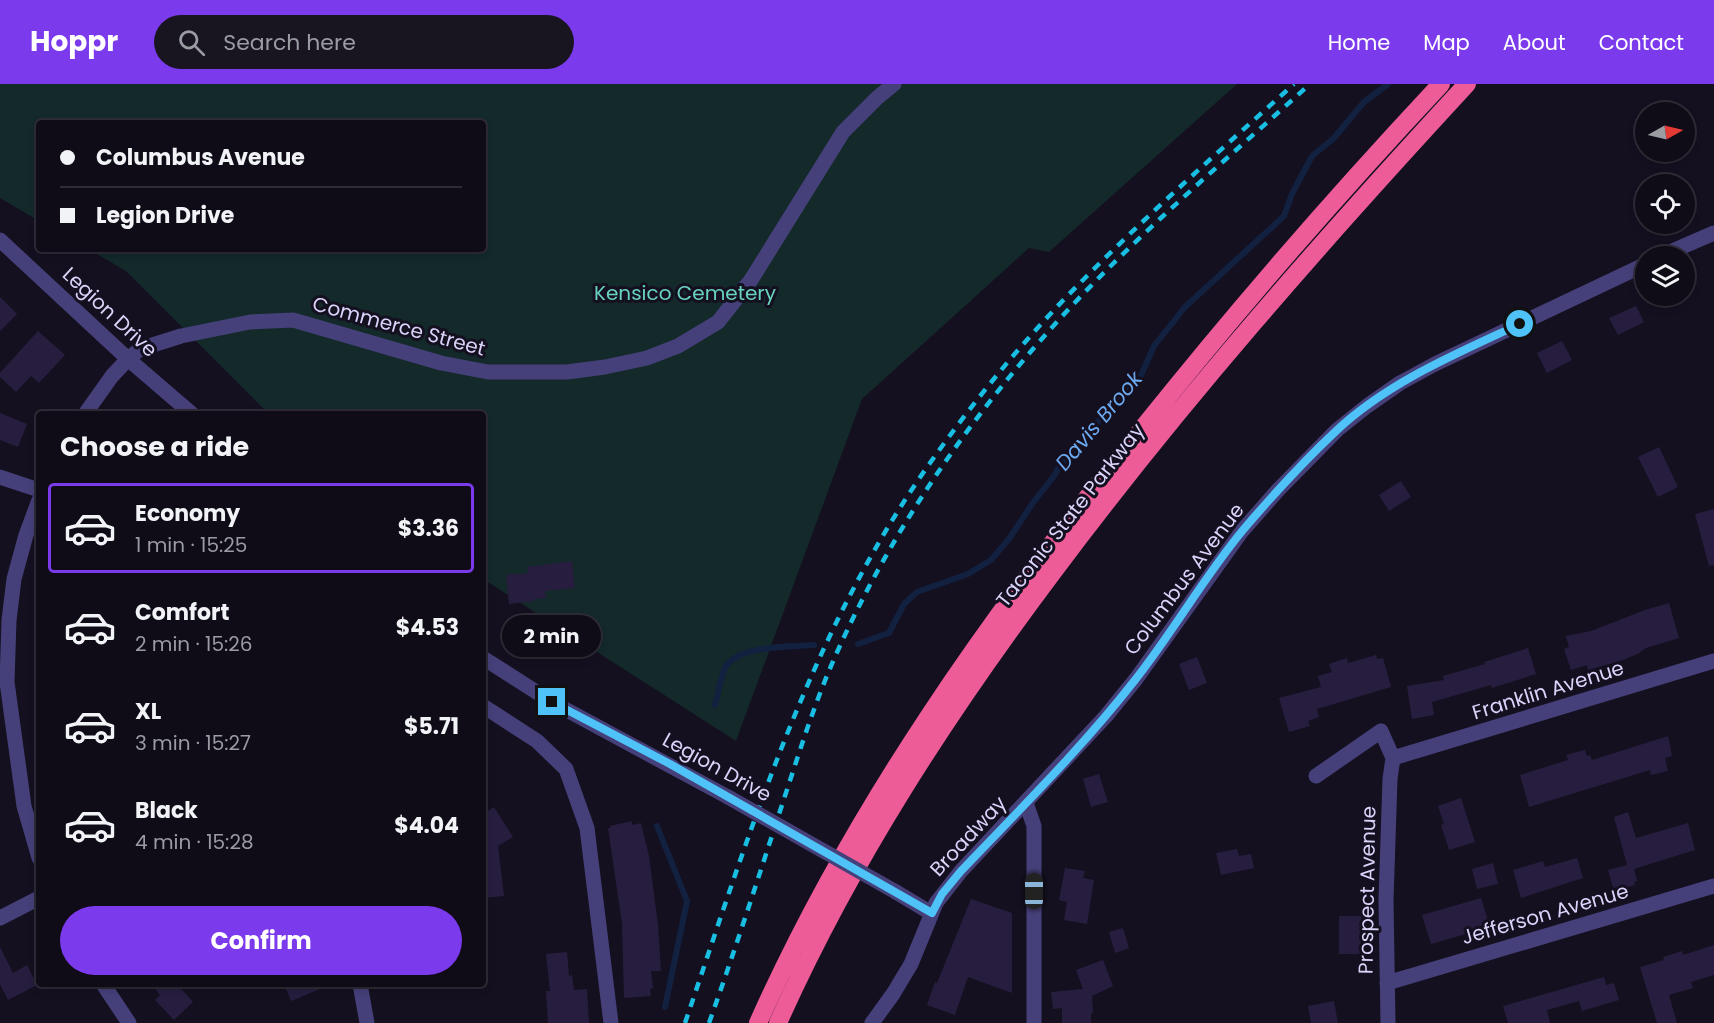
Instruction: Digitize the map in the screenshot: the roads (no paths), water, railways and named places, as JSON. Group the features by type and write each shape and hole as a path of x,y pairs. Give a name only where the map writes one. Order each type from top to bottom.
{"highway":[{"name":"Taconic State Parkway","path":"758,1023 810,915 860,826 915,737 1012,596 1096,486 1225,327 1323,214 1441,84"},
{"name":"Taconic State Parkway","path":"778,1023 825,926 892,808 947,722 1027,607 1108,499 1262,312 1467,84"}],"street":[{"name":"Commerce Street","path":"87,411 100,391 140,349 181,336 250,322 293,320 441,363 488,372 567,372 604,367 647,358 678,346 718,322 751,280 843,132 894,84"},
{"path":"1684,246 1714,233"},
{"name":"Legion Drive","path":"0,240 128,359 189,411"},
{"name":"Columbus Avenue","path":"1026,803 1106,716 1136,679 1242,531 1337,430 1366,406 1400,383 1635,269"},
{"path":"0,477 36,489"},
{"path":"36,508 14,579 4,684 24,806 36,848"},
{"name":"Legion Drive","path":"486,660 552,702 728,797 932,913"},
{"name":"Franklin Avenue","path":"1394,758 1714,661"},
{"path":"486,708 537,741 566,769 587,828 611,1023"},
{"path":"1316,776 1381,731 1394,758"},
{"name":"Prospect Avenue","path":"1388,1023 1386,900 1390,779 1394,758"},
{"path":"1026,803 1034,826 1034,1023"},
{"name":"Broadway","path":"872,1023 903,979 932,913 951,882 1026,803"},
{"name":"Jefferson Avenue","path":"1387,983 1714,886"},
{"path":"0,918 36,900"},
{"path":"105,987 129,1023"},
{"path":"361,987 367,1023"}],"waterway":[{"name":"Davis Brook","path":"858,644 889,633 904,604 917,592 968,574 991,560 1009,539 1059,467 1085,439 1116,398 1138,382 1154,346 1185,307 1284,216 1292,194 1312,156 1334,138 1364,102 1388,84"},
{"name":"Davis Brook","path":"715,705 723,672 731,660 752,651 814,645"},
{"name":"Davis Brook","path":"657,826 687,901 665,1007"}],"railway":[{"path":"685,1023 760,805 817,663 850,595 888,528 930,463 1003,368 1084,279 1135,229 1294,84"},
{"path":"709,1023 804,738 831,666 872,581 920,500 974,422 1065,313 1167,212 1310,84"}],"park label":[{"name":"Kensico Cemetery","path":"685,293"}]}
